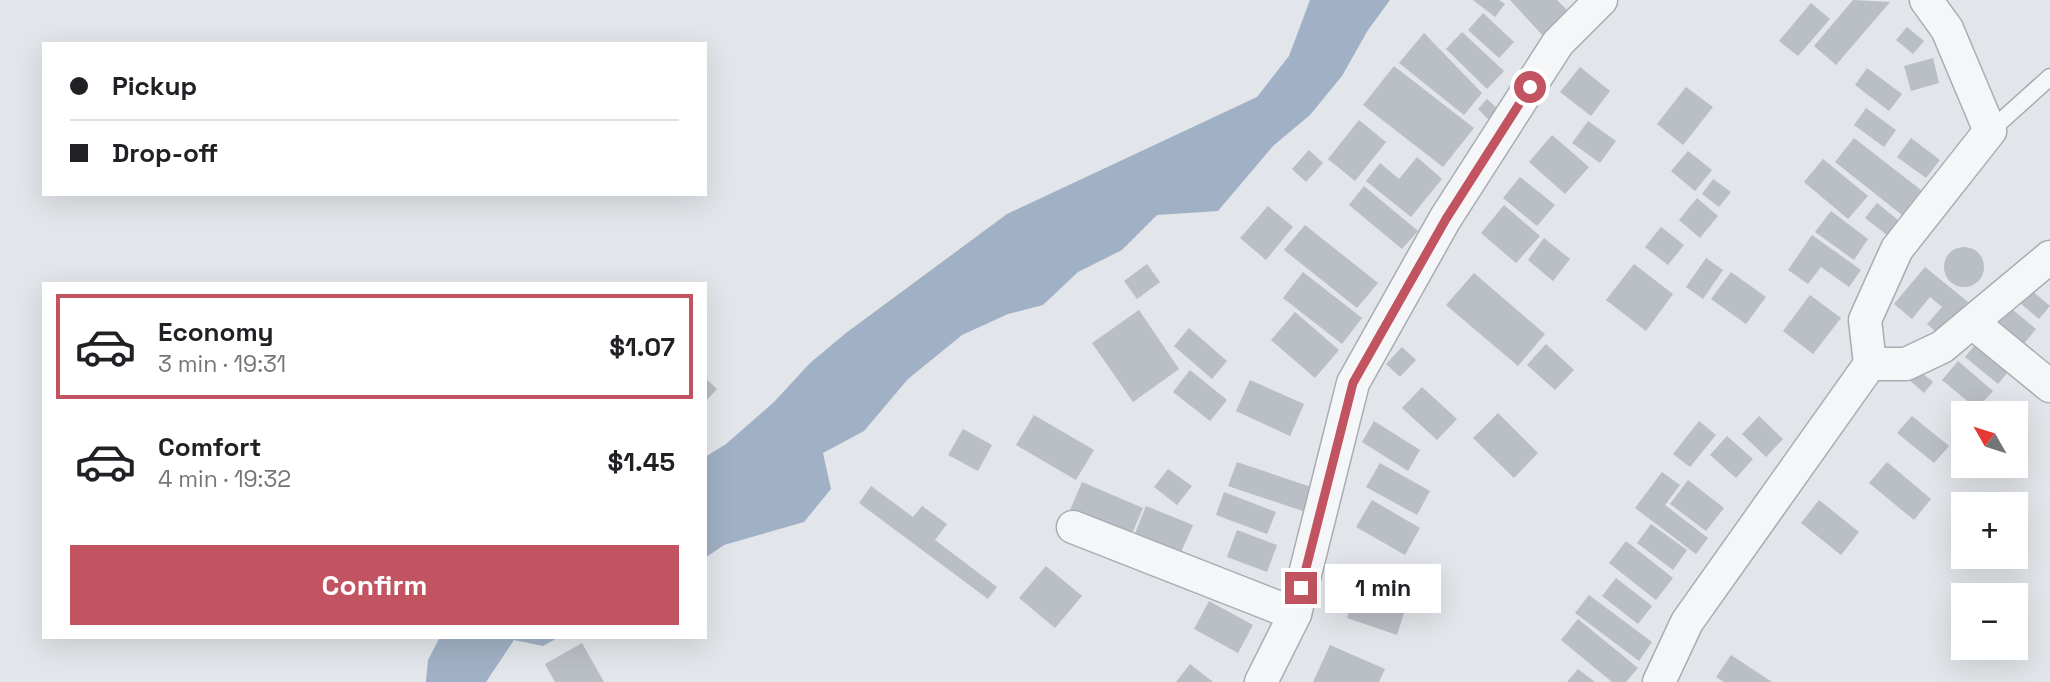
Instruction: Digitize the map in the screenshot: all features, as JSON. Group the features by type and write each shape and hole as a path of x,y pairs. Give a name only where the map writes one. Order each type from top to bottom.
{"street":[{"path":"1261,682 1295,614 1353,383 1446,219 1558,43 1601,0"},
{"path":"1659,682 1687,622 1870,364 1865,320 1897,249 1990,131 1947,29 1926,0"},
{"path":"1870,364 1906,364 1942,347 2050,257"},
{"path":"1973,323 2050,386"},
{"path":"1073,527 1295,614"}],"lane":[{"path":"1990,131 2050,77"}],"water":[{"path":"1310,0 1390,0 1368,30 1342,76 1310,115 1273,146 1218,211 1157,215 1122,250 1078,272 1043,305 1008,314 962,335 908,379 864,431 823,453 831,489 804,522 724,545 707,557 707,456 726,444 774,402 810,363 846,333 1007,214 1257,97 1289,56"},
{"path":"439,639 555,639 543,646 514,640 486,682 426,682 428,660"}],"building":[{"path":"1473,0 1499,0 1505,4 1495,17"},
{"path":"1510,0 1557,0 1570,13 1544,37"},
{"path":"1853,0 1890,2 1836,65 1814,46"},
{"path":"1811,3 1830,19 1798,56 1779,41"},
{"path":"1483,13 1514,42 1499,58 1468,30"},
{"path":"1907,27 1924,41 1913,54 1896,40"},
{"path":"1462,32 1504,71 1487,89 1446,49"},
{"path":"1424,33 1482,93 1464,115 1399,63"},
{"path":"1933,58 1939,83 1911,91 1904,66"},
{"path":"1394,66 1474,128 1443,167 1363,105"},
{"path":"1580,67 1610,91 1591,116 1560,92"},
{"path":"1867,68 1902,94 1889,111 1855,85"},
{"path":"1686,87 1713,107 1683,145 1657,124"},
{"path":"1487,99 1500,111 1490,121 1478,109"},
{"path":"1866,108 1896,130 1884,147 1854,125"},
{"path":"1359,120 1386,142 1355,181 1328,159"},
{"path":"1588,121 1616,141 1600,163 1572,143"},
{"path":"1552,135 1589,167 1565,194 1529,162"},
{"path":"1854,138 1921,190 1902,215 1835,162"},
{"path":"1911,138 1940,160 1926,178 1897,157"},
{"path":"1309,150 1323,163 1306,182 1292,169"},
{"path":"1688,151 1712,170 1695,191 1671,171"},
{"path":"1417,157 1442,179 1411,217 1366,181 1380,163 1399,179"},
{"path":"1823,159 1868,196 1848,219 1804,182"},
{"path":"1520,177 1555,205 1537,226 1503,198"},
{"path":"1713,179 1731,192 1719,207 1702,194"},
{"path":"1364,186 1418,231 1402,249 1349,205"},
{"path":"1697,198 1718,216 1700,238 1679,220"},
{"path":"1877,203 1898,220 1887,235 1865,218"},
{"path":"1504,205 1540,236 1516,263 1481,233"},
{"path":"1268,206 1293,227 1266,260 1240,238"},
{"path":"1831,211 1868,239 1854,260 1815,232"},
{"path":"1305,225 1378,283 1357,308 1284,250"},
{"path":"1661,227 1684,245 1668,265 1645,247"},
{"path":"1812,235 1861,270 1849,287 1821,267 1808,284 1788,270"},
{"path":"1544,238 1570,259 1553,281 1528,260"},
{"path":"1964,247 1972,248 1978,253 1983,259 1983,275 1978,281 1972,286 1964,287 1956,286 1950,281 1945,275 1944,267 1945,259 1950,253 1956,248"},
{"path":"1706,258 1723,270 1703,299 1686,287"},
{"path":"1147,264 1160,282 1137,299 1124,281"},
{"path":"1634,264 1673,294 1646,331 1606,300"},
{"path":"1925,267 1968,302 1940,335 1927,324 1942,307 1930,297 1912,319 1894,304"},
{"path":"1303,272 1362,318 1342,344 1283,298"},
{"path":"1731,272 1766,297 1746,324 1711,299"},
{"path":"1474,273 1545,334 1518,366 1446,305"},
{"path":"2031,290 2050,306 2039,319 2020,303"},
{"path":"1810,295 1841,318 1813,354 1783,331"},
{"path":"2007,305 2036,329 2022,346 1993,322"},
{"path":"1139,310 1179,369 1133,402 1092,343"},
{"path":"1295,312 1339,350 1315,378 1271,340"},
{"path":"1189,328 1227,361 1212,379 1174,346"},
{"path":"1984,334 2017,361 1998,384 1965,357"},
{"path":"1546,344 1574,370 1555,390 1527,365"},
{"path":"1402,347 1416,360 1400,377 1386,364"},
{"path":"1958,361 1993,391 1984,401 1967,401 1942,380"},
{"path":"1916,368 1933,382 1924,393 1907,378"},
{"path":"1190,370 1227,400 1210,421 1173,392"},
{"path":"707,380 717,389 707,400"},
{"path":"1250,380 1304,404 1290,436 1236,411"},
{"path":"1422,387 1457,419 1437,440 1402,408"},
{"path":"1498,413 1538,453 1514,478 1473,438"},
{"path":"1034,415 1094,450 1076,480 1016,445"},
{"path":"1759,416 1783,439 1766,457 1742,434"},
{"path":"1912,416 1949,446 1934,463 1897,433"},
{"path":"1374,421 1420,450 1408,471 1362,442"},
{"path":"1699,421 1716,435 1690,467 1673,454"},
{"path":"963,429 992,445 978,471 948,455"},
{"path":"1727,436 1753,459 1736,478 1710,455"},
{"path":"1237,462 1317,489 1309,513 1228,486"},
{"path":"1887,462 1931,499 1914,520 1869,483"},
{"path":"1380,463 1430,491 1417,515 1366,487"},
{"path":"1168,469 1192,486 1177,505 1154,487"},
{"path":"1662,472 1680,485 1665,505 1708,538 1696,554 1635,508"},
{"path":"1688,480 1724,508 1706,531 1670,504"},
{"path":"1082,482 1143,508 1131,536 1070,510"},
{"path":"871,486 913,517 922,506 947,524 935,540 997,587 988,599 859,503"},
{"path":"1224,492 1276,512 1267,534 1216,515"},
{"path":"1372,500 1420,528 1405,555 1356,527"},
{"path":"1819,500 1859,532 1841,555 1801,523"},
{"path":"1146,506 1193,525 1179,557 1133,538"},
{"path":"1651,524 1687,550 1673,570 1637,543"},
{"path":"1237,530 1277,545 1267,572 1227,557"},
{"path":"1626,541 1673,578 1656,600 1609,563"},
{"path":"1046,566 1082,596 1055,628 1019,598"},
{"path":"1616,578 1652,606 1638,624 1602,596"},
{"path":"1356,593 1405,610 1397,635 1347,618"},
{"path":"1589,595 1652,642 1639,661 1575,613"},
{"path":"1209,601 1253,625 1238,653 1194,629"},
{"path":"1578,619 1638,668 1626,682 1612,682 1561,640"},
{"path":"582,643 604,682 555,682 545,664"},
{"path":"1330,645 1385,669 1379,682 1313,682"},
{"path":"1731,655 1772,682 1724,682 1716,677"},
{"path":"1190,664 1213,682 1176,682"},
{"path":"1578,669 1595,682 1567,682"}],"route":[{"path":"1301,588 1353,383 1446,219 1530,87"}]}
